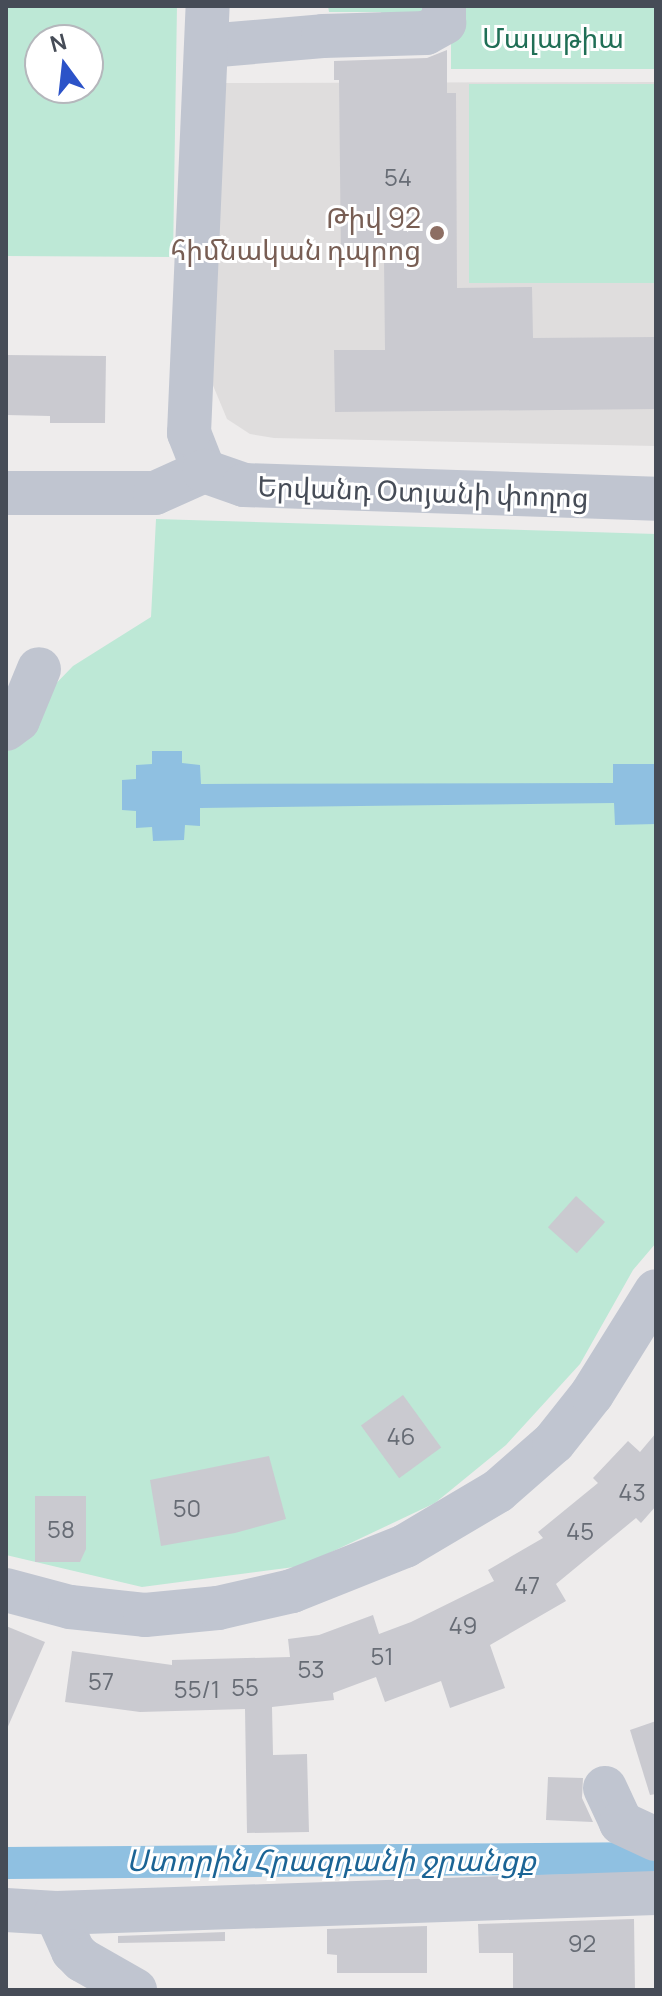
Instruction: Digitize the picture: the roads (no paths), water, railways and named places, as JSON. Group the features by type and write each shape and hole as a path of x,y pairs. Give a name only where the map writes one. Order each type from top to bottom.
{"street":[{"path":"6,493 155,493 204,471 189,433 208,26 323,36 426,33 444,23 444,6"},
{"name":"Երվանդ Օտյանի փողոց","path":"204,471 244,485 656,499"},
{"path":"6,729 18,720 39,669"},
{"path":"6,1590 70,1607 145,1615 218,1608 292,1591 405,1546 498,1491 554,1442 592,1394 656,1291"},
{"path":"605,1788 621,1823 656,1839"},
{"path":"6,1910 56,1913 656,1893"},
{"path":"56,1913 73,1951 82,1960 135,1990"}],"water":[{"path":"152,751 182,751 182,763 200,765 201,784 613,783 613,764 656,764 656,824 615,825 614,803 200,808 200,826 185,825 184,840 153,841 152,827 136,828 136,811 122,810 122,780 136,779 136,765 152,764"}],"waterway":[{"name":"Ստորին Հրազդանի ջրանցք","path":"6,1863 656,1858"}],"place":[{"name":"Թիվ 92 հիմնական դպրոց","path":"437,233"}],"park label":[{"name":"Մալաթիա","path":"553,37"}]}
